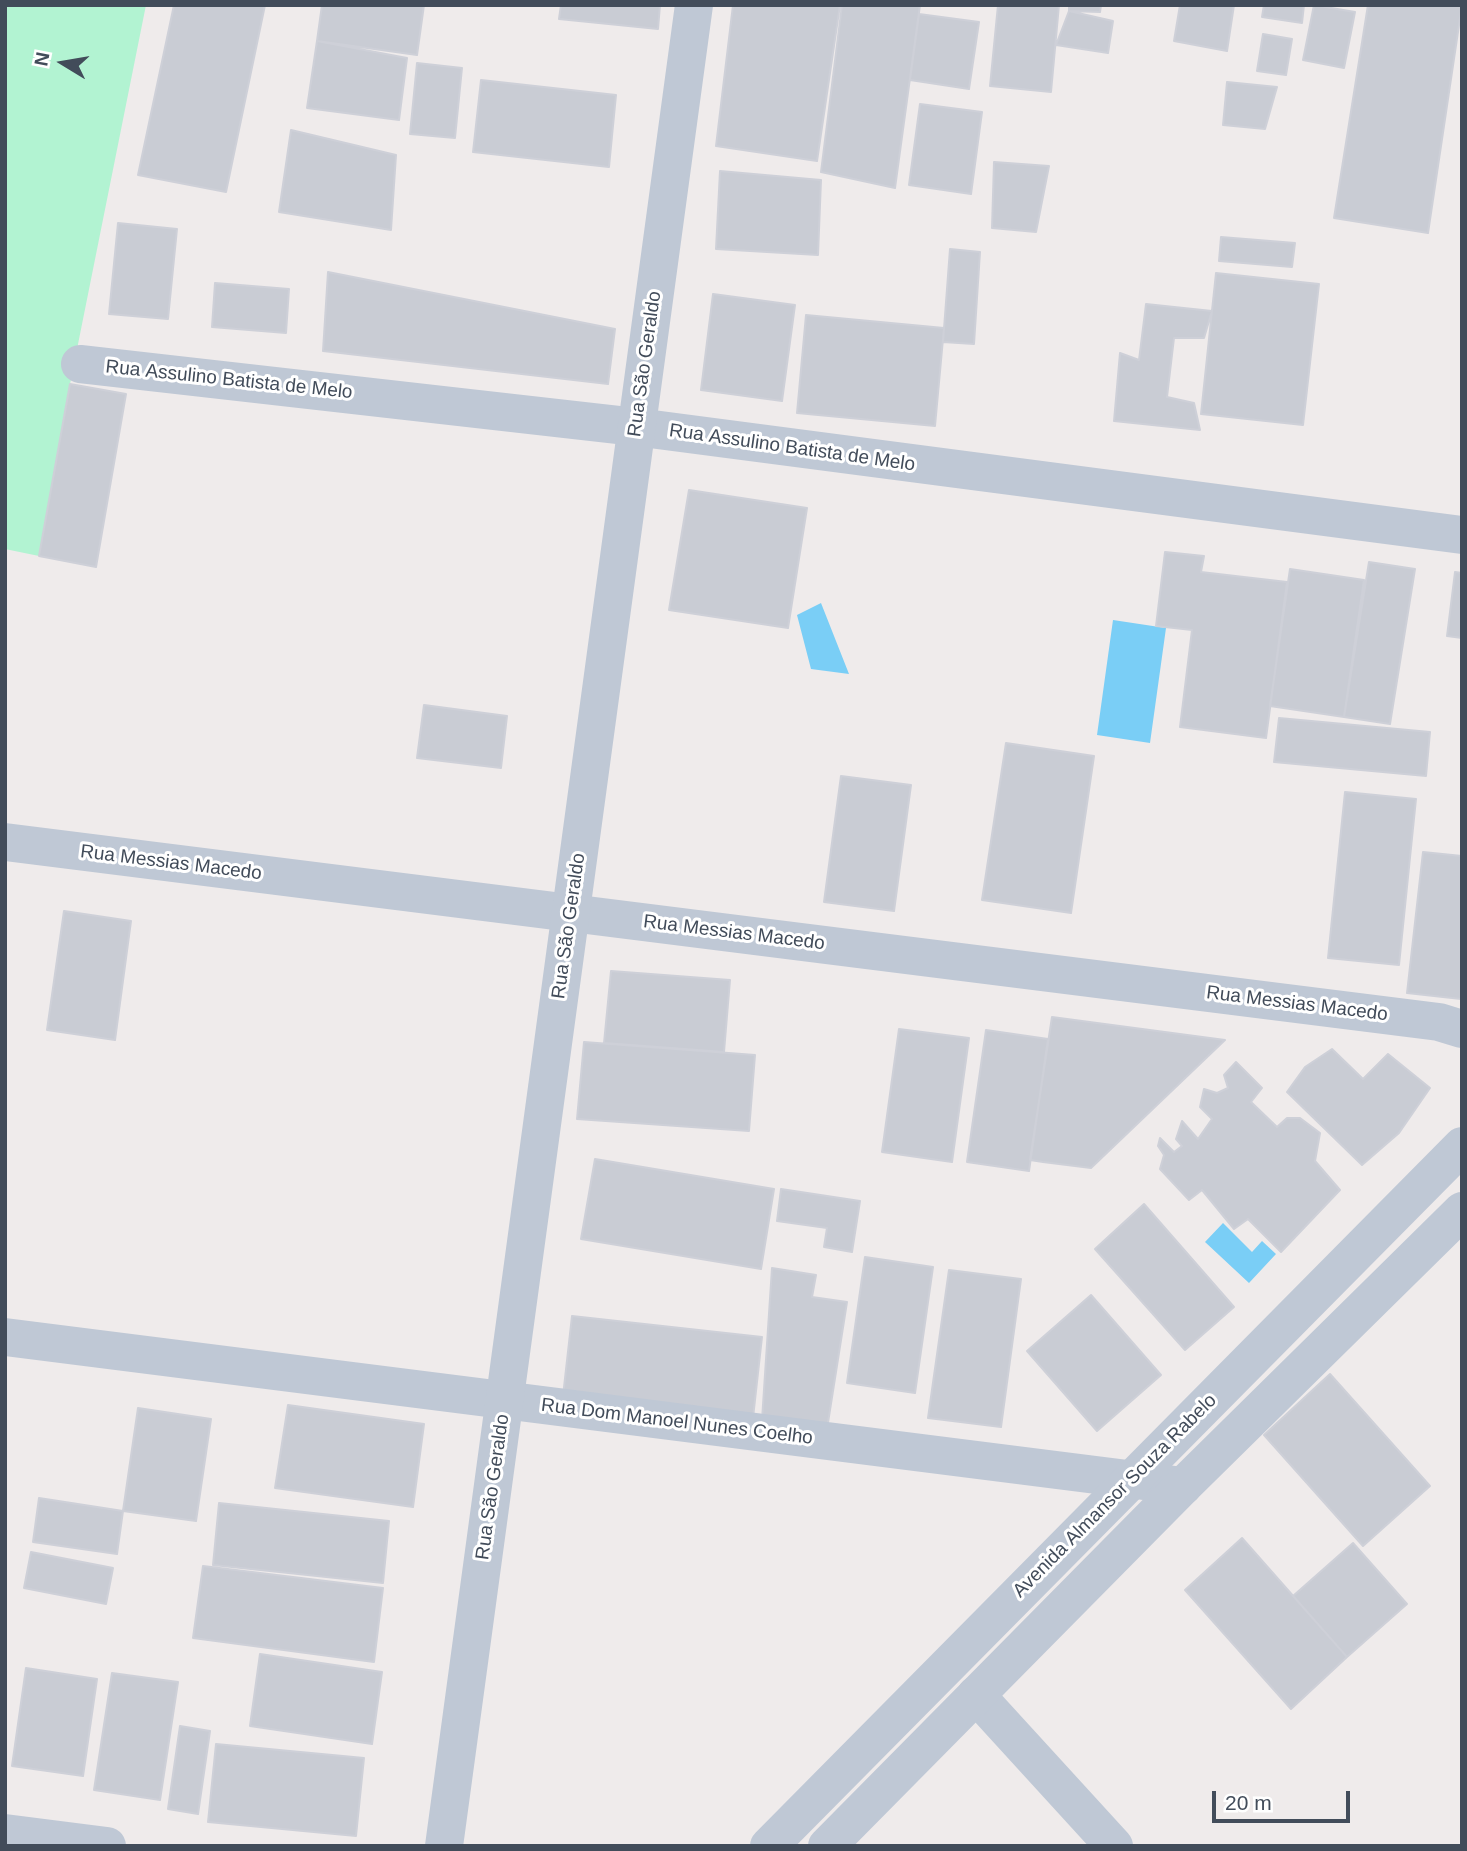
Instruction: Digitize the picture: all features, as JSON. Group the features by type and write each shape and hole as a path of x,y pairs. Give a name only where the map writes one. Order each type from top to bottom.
{"street":[{"name":"Rua São Geraldo","path":"444,1846 694,5"},
{"name":"Rua Assulino Batista de Melo","path":"80,364 636,427 1462,535"},
{"name":"Rua Messias Macedo","path":"5,842 1439,1022 1462,1029"},
{"name":"Avenida Almansor Souza Rabelo","path":"769,1846 1462,1146"},
{"path":"827,1846 1183,1486 1462,1211"},
{"name":"Rua Dom Manoel Nunes Coelho","path":"5,1337 1183,1486"},
{"path":"976,1695 1114,1846"},
{"path":"5,1833 107,1846"}],"green space":[{"path":"5,5 146,5 70,384 39,556 5,549"}],"water":[{"path":"821,603 849,674 811,669 797,615"},
{"path":"1113,620 1166,628 1150,743 1097,735"},
{"path":"1223,1223 1252,1252 1262,1241 1276,1254 1249,1283 1205,1242"}],"building":[{"path":"174,5 265,5 226,192 138,175"},
{"path":"322,5 424,5 417,55 317,41"},
{"path":"561,5 660,5 658,29 559,19"},
{"path":"733,5 840,5 817,161 716,146"},
{"path":"842,5 920,5 895,188 821,172"},
{"path":"998,5 1059,5 1051,92 990,86"},
{"path":"1069,5 1101,5 1100,12 1069,11"},
{"path":"1180,5 1234,5 1227,51 1174,41"},
{"path":"1264,5 1304,5 1302,23 1262,17"},
{"path":"1314,5 1355,12 1344,68 1303,60"},
{"path":"1368,5 1462,5 1428,233 1334,218"},
{"path":"1069,11 1113,21 1108,53 1056,45"},
{"path":"919,14 979,22 969,89 910,80"},
{"path":"1263,34 1292,39 1286,75 1257,71"},
{"path":"317,41 407,58 399,120 307,108"},
{"path":"417,63 462,68 455,138 410,134"},
{"path":"481,80 616,95 609,167 473,152"},
{"path":"1227,82 1277,87 1265,129 1223,125"},
{"path":"920,104 982,112 971,194 909,185"},
{"path":"291,130 396,155 391,230 279,212"},
{"path":"994,162 1049,166 1036,232 992,228"},
{"path":"720,171 821,180 818,255 716,249"},
{"path":"118,223 177,229 168,319 109,314"},
{"path":"1221,237 1295,243 1292,267 1219,261"},
{"path":"950,249 980,252 974,344 943,342"},
{"path":"328,272 615,329 608,384 323,351"},
{"path":"1216,273 1319,284 1303,425 1201,414"},
{"path":"215,283 289,289 286,333 212,327"},
{"path":"713,294 795,305 782,401 701,390"},
{"path":"1146,304 1212,311 1204,338 1174,338 1167,397 1194,403 1200,430 1114,421 1120,353 1139,360"},
{"path":"806,315 944,328 935,426 797,413"},
{"path":"70,384 126,394 96,567 39,556"},
{"path":"689,490 807,508 788,628 669,610"},
{"path":"1165,552 1204,556 1201,572 1287,582 1266,738 1180,727 1192,630 1156,626"},
{"path":"1369,562 1415,569 1390,724 1344,717"},
{"path":"1290,569 1364,580 1344,717 1270,706"},
{"path":"1455,572 1462,573 1462,638 1447,636"},
{"path":"424,705 507,716 501,768 417,758"},
{"path":"1279,718 1430,732 1426,776 1274,762"},
{"path":"1006,743 1094,756 1071,913 982,900"},
{"path":"841,776 911,785 894,911 824,902"},
{"path":"1345,792 1416,799 1399,965 1328,958"},
{"path":"1423,852 1462,856 1461,999 1407,993"},
{"path":"64,911 131,921 115,1040 47,1030"},
{"path":"611,971 730,980 724,1052 604,1043"},
{"path":"1052,1017 1225,1040 1091,1168 1043,1162 1030,1160"},
{"path":"899,1029 969,1038 952,1162 882,1152"},
{"path":"986,1030 1048,1039 1029,1171 967,1162"},
{"path":"584,1042 755,1055 749,1131 577,1119"},
{"path":"1332,1049 1363,1079 1388,1054 1430,1088 1399,1133 1362,1165 1287,1092 1305,1067"},
{"path":"1236,1062 1262,1088 1251,1102 1277,1127 1287,1118 1300,1118 1320,1133 1315,1161 1340,1190 1281,1252 1248,1219 1234,1229 1202,1190 1189,1200 1160,1169 1164,1155 1158,1146 1160,1138 1174,1152 1182,1146 1176,1139 1182,1121 1198,1139 1212,1119 1200,1107 1204,1089 1217,1093 1228,1088 1224,1075"},
{"path":"595,1159 774,1189 761,1269 581,1239"},
{"path":"781,1189 860,1201 852,1252 824,1247 827,1228 777,1221"},
{"path":"1144,1204 1234,1307 1185,1350 1095,1249"},
{"path":"865,1257 933,1267 915,1393 847,1383"},
{"path":"772,1268 816,1275 812,1297 847,1302 827,1429 762,1420"},
{"path":"949,1270 1021,1279 1001,1427 928,1418"},
{"path":"1091,1295 1161,1375 1097,1431 1027,1351"},
{"path":"572,1316 762,1337 753,1418 563,1396"},
{"path":"1330,1374 1430,1486 1363,1546 1264,1435"},
{"path":"288,1405 424,1424 413,1507 275,1488"},
{"path":"138,1408 211,1419 196,1521 123,1511"},
{"path":"39,1498 123,1511 117,1554 33,1542"},
{"path":"219,1503 389,1521 383,1583 213,1565"},
{"path":"1242,1538 1347,1657 1291,1709 1185,1590"},
{"path":"1353,1543 1407,1604 1347,1657 1293,1596"},
{"path":"31,1552 113,1568 106,1604 24,1588"},
{"path":"203,1566 383,1588 374,1662 193,1638"},
{"path":"260,1654 382,1672 372,1744 250,1726"},
{"path":"26,1668 97,1679 83,1776 12,1766"},
{"path":"112,1673 178,1682 160,1800 94,1790"},
{"path":"180,1726 210,1731 198,1814 168,1809"},
{"path":"216,1744 364,1758 356,1836 208,1822"}]}
